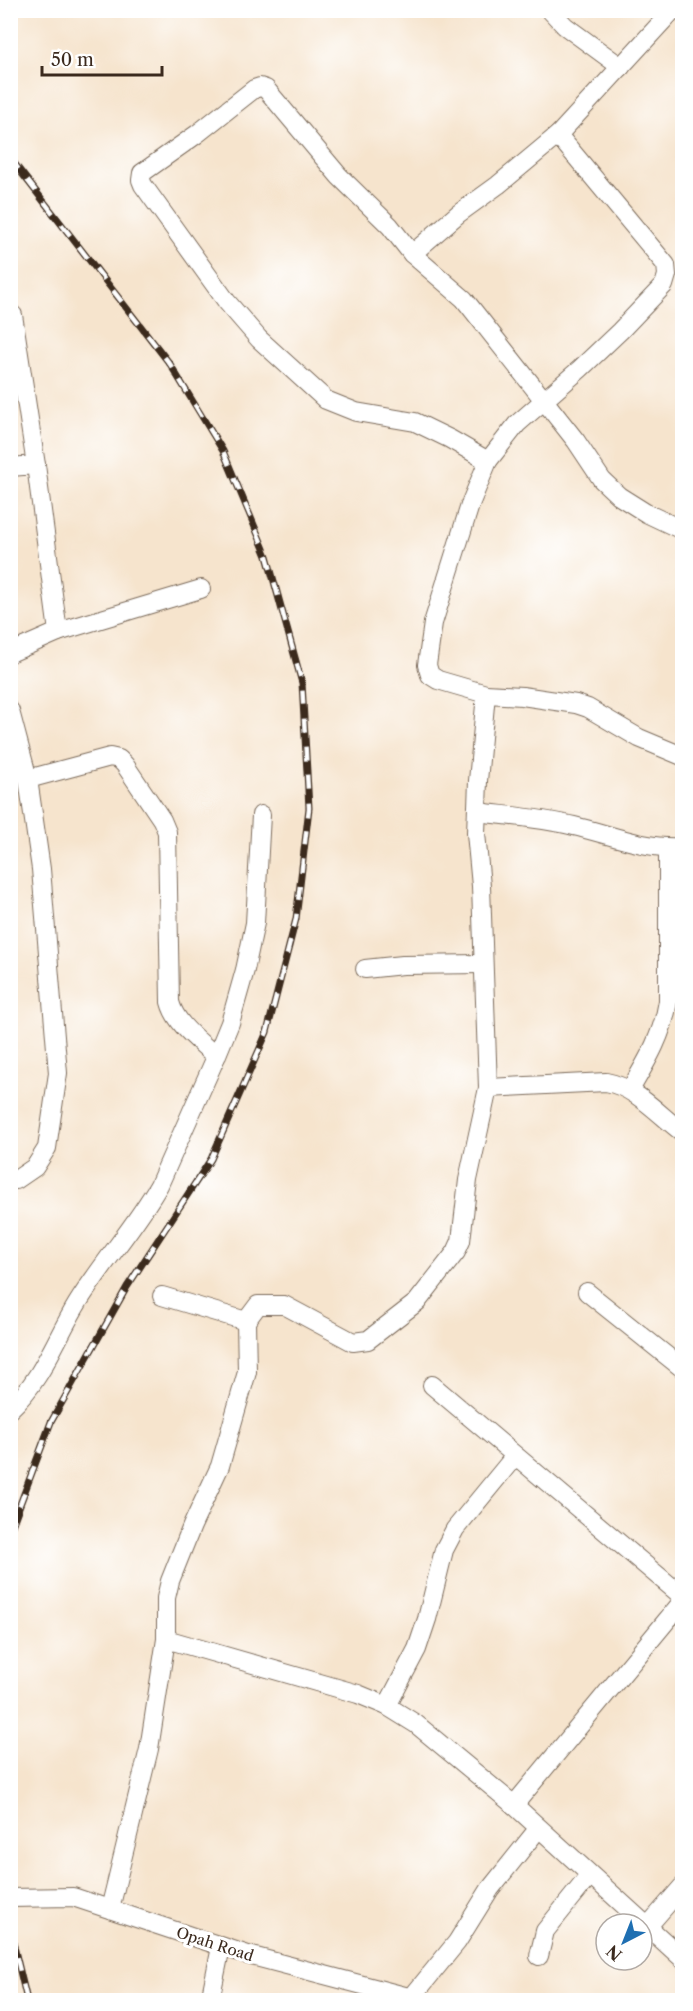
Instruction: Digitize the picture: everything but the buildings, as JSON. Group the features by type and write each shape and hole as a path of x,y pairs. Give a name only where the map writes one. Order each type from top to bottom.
{"street":[{"path":"550,10 565,26 621,67"},
{"path":"412,254 458,214 498,185 558,135 673,10"},
{"path":"679,10 682,15"},
{"path":"488,462 416,422 357,412 326,399 259,339 227,302 143,185 142,173 197,134 254,89 260,87 266,89 339,176 390,226 412,254 464,299 576,441 602,480 619,496 646,513 682,530"},
{"path":"558,135 666,266 667,275 664,285 620,331 517,424 488,462 471,502 433,623 427,666 430,675 438,680 486,694 522,696 588,708 639,738 682,756"},
{"path":"13,315 58,632"},
{"path":"10,467 36,465"},
{"path":"10,653 58,632 201,589"},
{"path":"110,1908 149,1749 166,1639 166,1598 170,1581 192,1526 220,1466 247,1372 246,1321 258,1305 284,1305 353,1342 368,1340 417,1302 456,1252 461,1241 468,1180 488,1088 477,812 486,694"},
{"path":"10,711 28,779 41,869 58,1073 47,1148 35,1167 16,1180 10,1180"},
{"path":"28,779 110,757 119,759 125,765 162,820 167,832 170,1002 173,1012 178,1020 216,1058"},
{"path":"477,812 542,819 635,842 675,847 668,1001 665,1020 658,1040 630,1090"},
{"path":"10,1409 23,1398 37,1379 76,1304 159,1185 216,1058 230,1023 255,923 261,815"},
{"path":"365,969 403,965 483,964"},
{"path":"488,1088 606,1082 617,1084 630,1090 682,1132"},
{"path":"587,1292 682,1368"},
{"path":"162,1296 246,1321"},
{"path":"432,1385 682,1596"},
{"path":"387,1706 417,1649 444,1550 455,1529 515,1456"},
{"path":"514,1805 682,1602"},
{"path":"166,1639 358,1694 387,1706 416,1724 514,1805 632,1912"},
{"path":"416,1999 457,1942 490,1889 538,1829"},
{"path":"539,1956 545,1931 590,1875"},
{"path":"654,1919 682,1887"},
{"name":"Opah Road","path":"11,1895 73,1896 221,1947 416,1999"},
{"path":"654,1932 682,1958"},
{"path":"210,2001 221,1947"}],"railway":[{"path":"10,158 170,364 223,451 267,556 302,683 309,808 296,919 267,1032 211,1159 127,1287 51,1422 10,1531"},
{"path":"10,1930 27,2000"}]}
